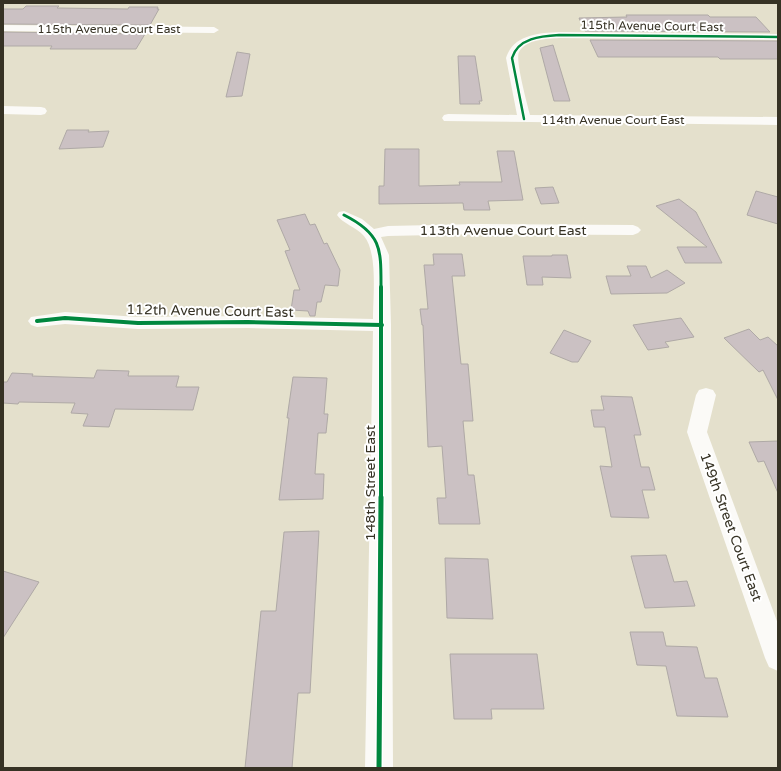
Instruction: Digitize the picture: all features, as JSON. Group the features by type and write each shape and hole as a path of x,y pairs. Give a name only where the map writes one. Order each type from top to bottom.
{"street":[{"name":"115th Avenue Court East","path":"3,28 214,30"},
{"name":"115th Avenue Court East","path":"524,119 512,58 515,50 527,41 541,37 559,35 778,37"},
{"path":"3,110 41,110"},
{"name":"114th Avenue Court East","path":"448,118 778,121"},
{"path":"344,215 356,221 373,234"},
{"name":"113th Avenue Court East","path":"373,234 388,231 480,229 633,230"},
{"name":"148th Street East","path":"373,234 381,255 382,325 379,768"},
{"name":"112th Avenue Court East","path":"37,321 65,318 138,322 248,322 382,325"},
{"name":"149th Street Court East","path":"706,395 697,432 778,658"}],"building":[{"path":"26,6 128,9 129,7 158,7 157,9 159,9 150,25 3,24 3,9 23,9"},
{"path":"626,15 708,15 710,17 756,17 770,32 585,31 579,18 627,17"},
{"path":"3,32 145,34 136,49 50,49 52,46 3,46"},
{"path":"590,40 778,41 778,59 720,59 718,57 598,57"},
{"path":"553,45 570,101 554,101 540,48"},
{"path":"237,52 250,54 242,96 226,97"},
{"path":"458,56 475,56 482,101 479,101 480,104 460,104"},
{"path":"67,130 89,130 88,132 109,131 103,147 59,149"},
{"path":"385,149 419,149 419,186 460,185 459,182 502,182 497,151 514,151 523,200 488,201 490,210 464,210 463,203 379,204 379,186 384,186"},
{"path":"553,187 559,203 541,204 535,188"},
{"path":"756,191 778,197 778,224 747,215"},
{"path":"679,199 696,212 722,263 685,263 677,247 707,247 656,206"},
{"path":"305,214 310,225 315,224 324,244 327,243 340,270 338,286 325,285 321,302 317,302 315,316 310,316 308,311 291,310 294,290 300,290 285,251 290,250 277,220"},
{"path":"433,254 462,254 465,276 452,276 461,364 468,364 473,421 463,421 468,475 474,475 480,524 439,524 437,498 446,498 442,446 428,447 423,325 420,309 428,309 424,265 434,265"},
{"path":"567,255 571,278 542,277 543,285 527,285 523,256"},
{"path":"627,266 646,266 651,278 667,270 685,283 667,293 611,294 606,276 631,276"},
{"path":"681,318 694,337 665,342 669,347 648,350 633,325"},
{"path":"749,329 760,340 768,337 778,346 778,400 763,370 759,372 724,338"},
{"path":"564,330 591,341 578,362 572,362 550,353"},
{"path":"97,370 129,371 128,376 179,376 176,387 199,387 193,410 115,409 109,427 83,426 88,414 71,413 75,403 3,403 3,382 7,382 12,373 33,374 32,376 94,378"},
{"path":"293,377 327,378 324,414 328,414 326,433 318,433 315,474 324,474 323,499 279,500 289,418 287,418"},
{"path":"601,396 632,397 641,435 634,435 641,467 649,467 655,490 642,490 649,518 611,517 600,466 612,467 605,427 594,427 591,410 604,410"},
{"path":"778,441 778,493 764,461 758,462 749,442"},
{"path":"319,531 310,693 298,693 292,768 245,768 261,611 276,611 284,532"},
{"path":"666,555 674,582 687,581 695,606 645,608 631,556"},
{"path":"445,558 488,559 493,619 447,618"},
{"path":"3,571 39,582 3,638"},
{"path":"630,632 663,632 666,646 697,647 705,678 717,678 728,717 677,716 666,666 637,665"},
{"path":"450,654 537,654 544,709 491,709 492,719 454,719"}],"cycle path":[{"path":"524,119 512,58 514,51 518,46 530,39 559,35 778,37"},
{"path":"344,215 357,222 368,231 376,242 381,255 382,325 379,768"},
{"path":"37,321 65,318 138,323 248,322 382,325"}]}
